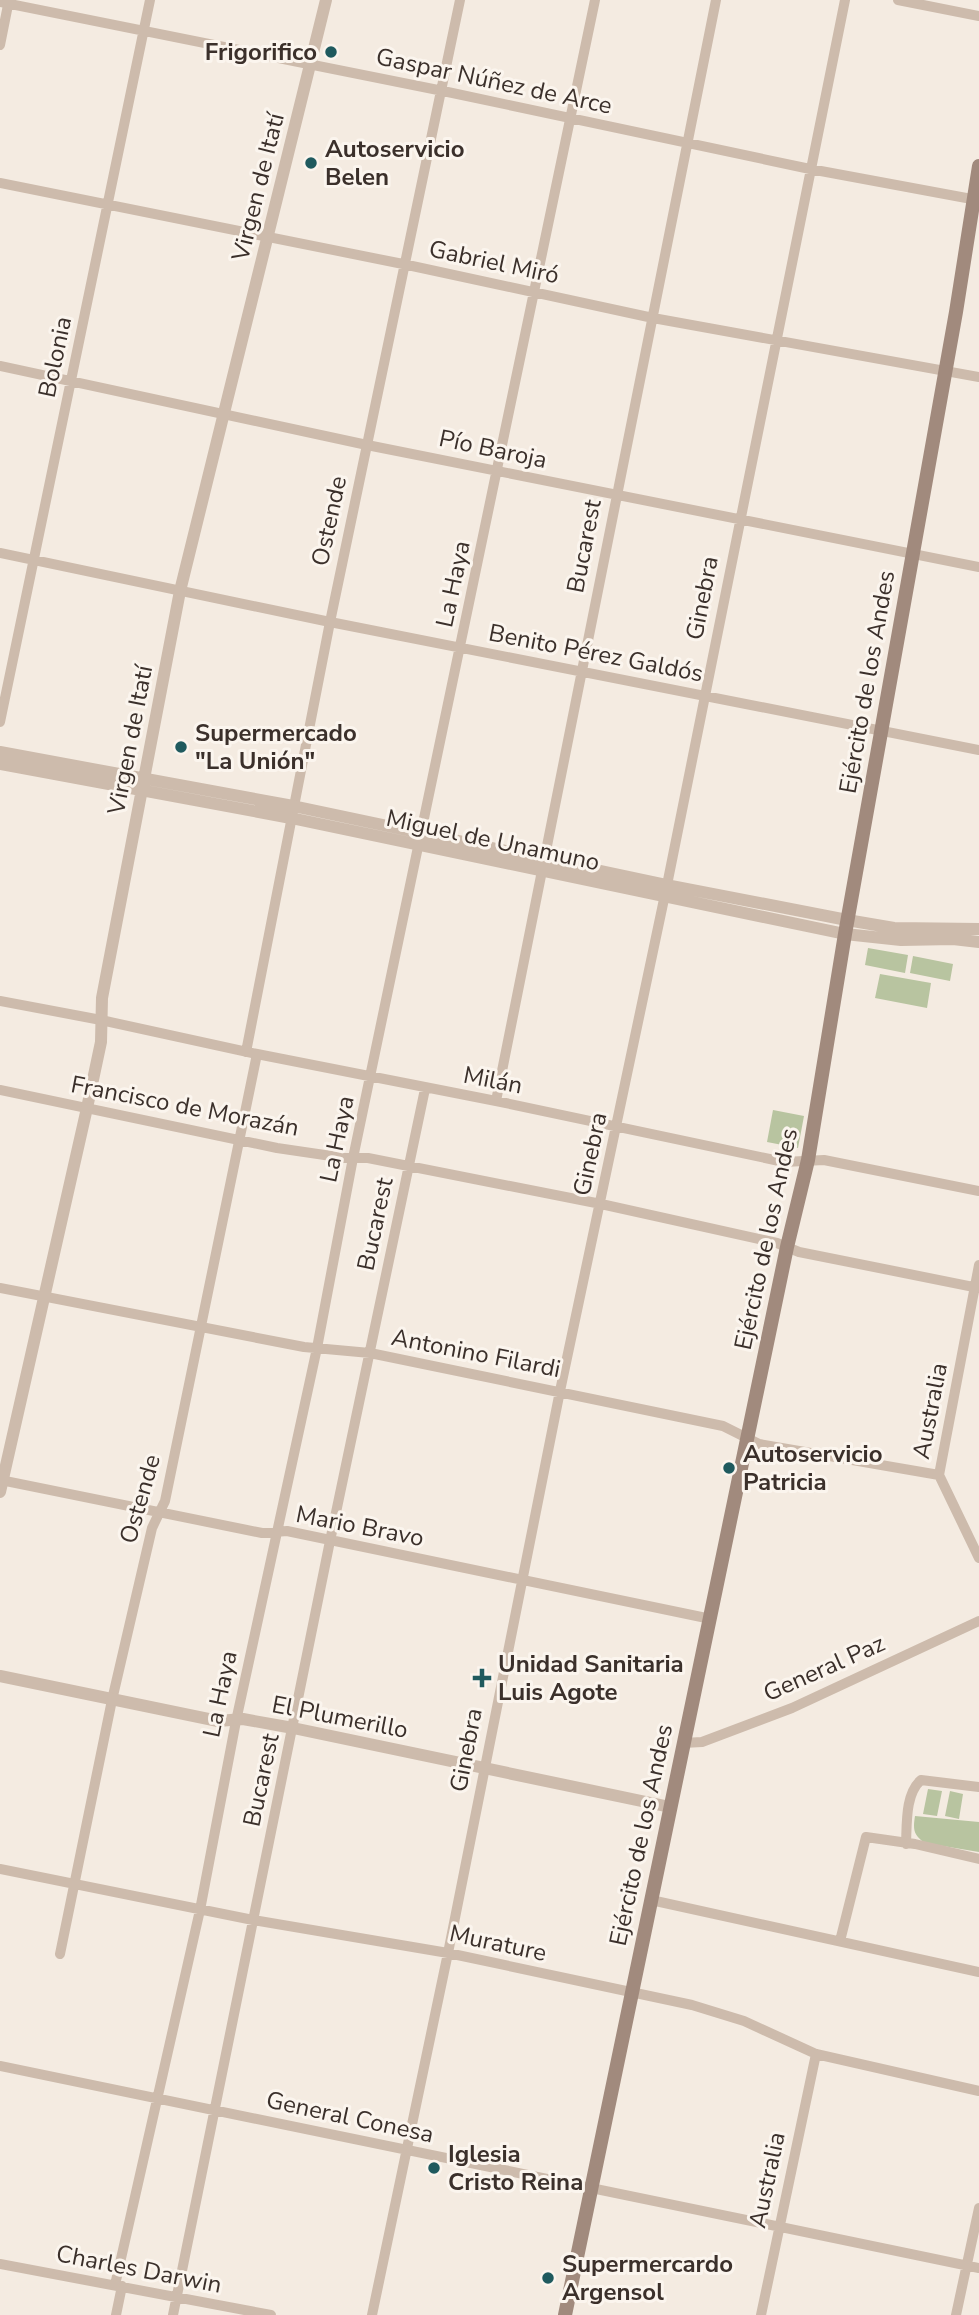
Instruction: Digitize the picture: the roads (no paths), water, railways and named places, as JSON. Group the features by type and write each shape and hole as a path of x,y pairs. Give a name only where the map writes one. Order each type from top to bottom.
{"main road":[{"name":"Ejército de los Andes","path":"565,2315 683,1743 808,1160 846,927 976,199 979,166"}],"street":[{"name":"Bolonia","path":"0,722 150,0"},
{"name":"Virgen de Itatí","path":"1,1485 88,1108 101,1042 102,998 180,591 326,0"},
{"name":"Ostende","path":"246,1052 366,444 403,264 443,91 460,0"},
{"name":"La Haya","path":"116,2315 118,2286 200,1910 236,1721 317,1348 353,1158 595,0"},
{"name":"Bucarest","path":"496,1101 716,0"},
{"name":"Ginebra","path":"372,2315 778,340 845,0"},
{"path":"898,0 979,16"},
{"name":"Gaspar Núñez de Arce","path":"6,2 570,117 810,169 976,199"},
{"path":"0,45 6,2"},
{"name":"Gabriel Miró","path":"0,183 534,291 653,318 979,377"},
{"name":"Pío Baroja","path":"0,366 366,444 979,568"},
{"name":"Benito Pérez Galdós","path":"0,553 330,622 979,750"},
{"name":"Miguel de Unamuno","path":"0,752 143,785"},
{"name":"Miguel de Unamuno","path":"0,764 143,785 292,812 901,940 953,939 979,942"},
{"name":"Miguel de Unamuno","path":"846,927 979,929"},
{"name":"Milán","path":"0,1001 784,1162 824,1160 979,1191"},
{"name":"Ostende","path":"60,1954 112,1700 152,1528 165,1502 237,1140 257,1054"},
{"name":"Bucarest","path":"173,2315 425,1088"},
{"name":"Francisco de Morazán","path":"0,1090 276,1148 368,1158 601,1204 788,1247 799,1252 976,1288"},
{"name":"Australia","path":"979,1265 939,1475 979,1558"},
{"name":"Antonino Filardi","path":"0,1288 304,1347 370,1353 732,1428 748,1439 767,1445 939,1475"},
{"name":"Mario Bravo","path":"1,1485 262,1533 287,1531 711,1619"},
{"name":"General Paz","path":"683,1743 702,1742 792,1708 979,1621"},
{"name":"El Plumerillo","path":"0,1676 218,1721 248,1720 293,1728 670,1807"},
{"path":"906,1844 909,1803 916,1784 921,1780 979,1787"},
{"path":"841,1941 866,1838 915,1844 979,1859"},
{"name":"Murature","path":"0,1870 253,1920 448,1954 692,2005 730,2016 816,2054 979,2091"},
{"path":"651,1900 979,1972"},
{"name":"Australia","path":"761,2315 816,2054"},
{"name":"General Conesa","path":"0,2066 979,2268"},
{"path":"956,2315 979,2208"},
{"name":"Charles Darwin","path":"0,2264 271,2315"}],"place":[{"name":"Frigorifico","path":"331,52"},
{"name":"Autoservicio Belen","path":"311,163"},
{"name":"Supermercado \"La Unión\"","path":"181,747"},
{"name":"Autoservicio Patricia","path":"729,1468"},
{"name":"Unidad Sanitaria Luis Agote","path":"482,1678"},
{"name":"Iglesia Cristo Reina","path":"434,2168"},
{"name":"Supermercardo Argensol","path":"548,2278"}]}
